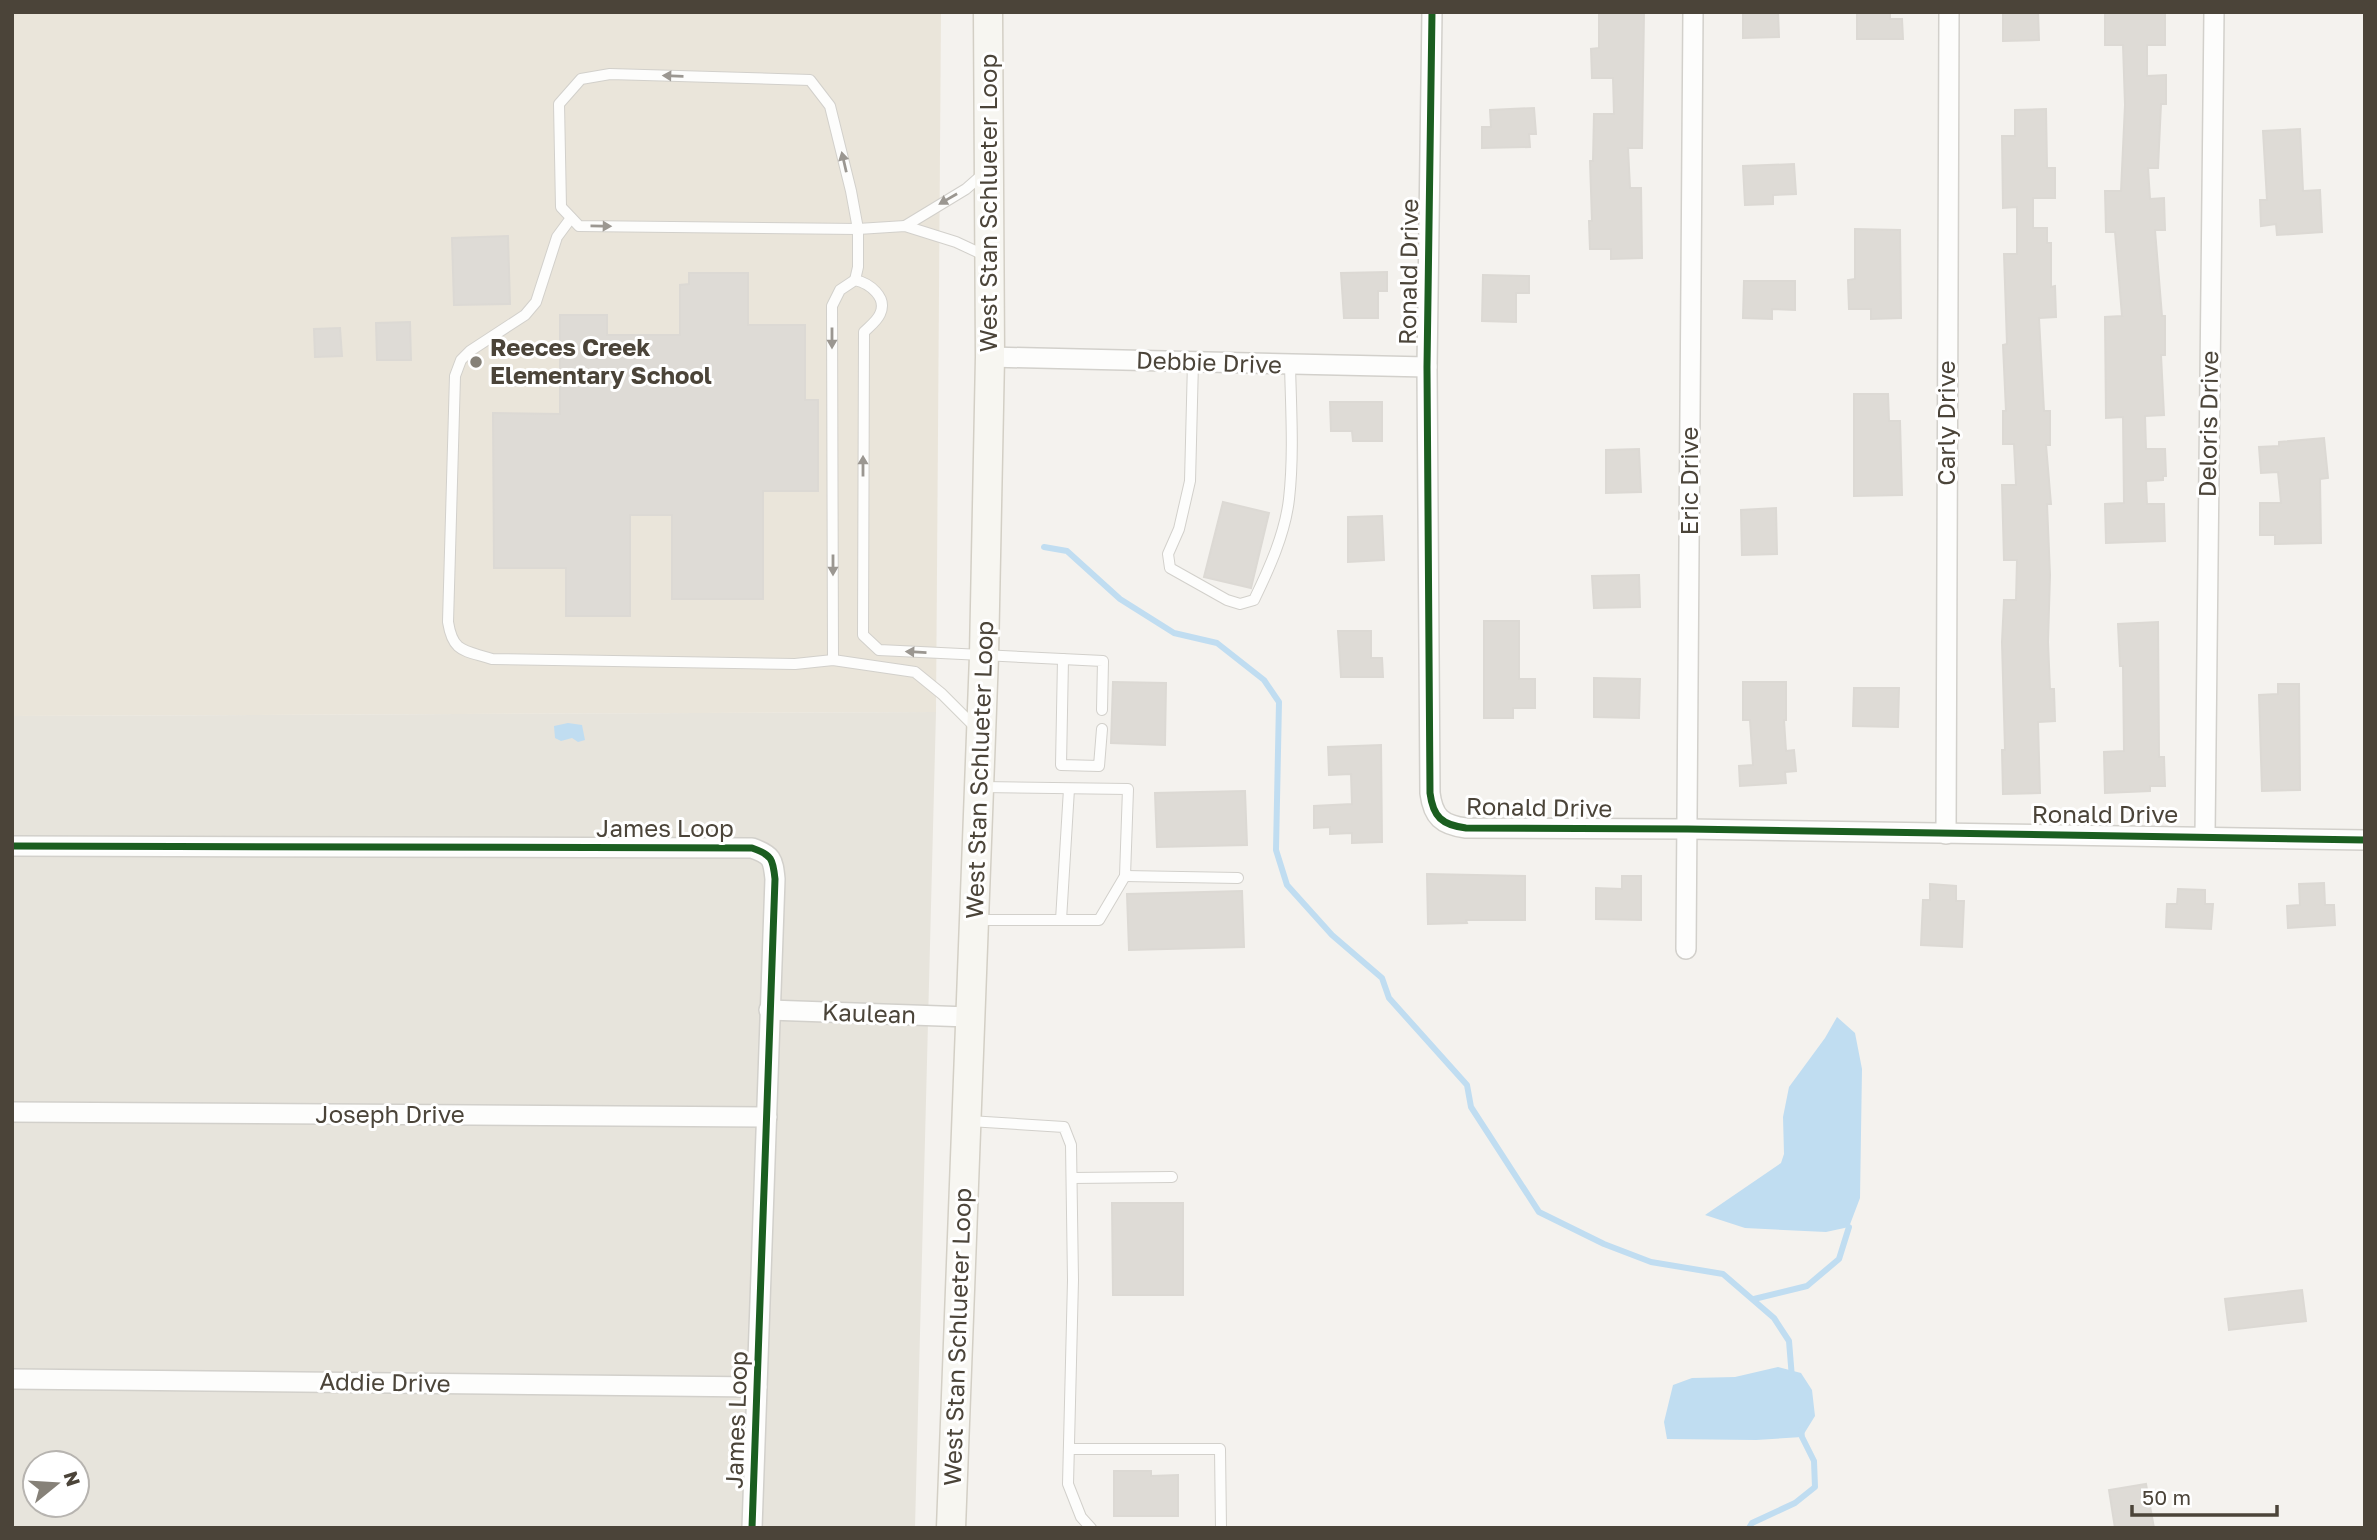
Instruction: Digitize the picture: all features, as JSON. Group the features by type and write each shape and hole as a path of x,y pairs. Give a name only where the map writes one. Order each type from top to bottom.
{"main road":[{"name":"West Stan Schlueter Loop","path":"951,1528 984,656 990,358 988,12"}],"street":[{"name":"Ronald Drive","path":"1432,12 1427,367 1432,809 1443,823 1465,828 2205,835 2365,840"},
{"name":"Eric Drive","path":"1686,949 1693,12"},
{"name":"Carly Drive","path":"1946,834 1949,12"},
{"name":"Deloris Drive","path":"2205,835 2214,12"},
{"name":"Debbie Drive","path":"990,358 1427,367"},
{"name":"James Loop","path":"12,846 751,848 764,852 773,861 775,879 752,1528"},
{"name":"Kaulean","path":"769,1010 969,1017"},
{"name":"Joseph Drive","path":"12,1112 767,1117"},
{"name":"Addie Drive","path":"12,1379 757,1387"}],"lane":[{"path":"833,660 832,306 840,290 855,280 858,267 858,229 830,106 810,80 610,74 581,79 559,104 561,207 579,226 858,229 905,226 956,242 990,258"},
{"path":"905,226 966,189 988,170"},
{"path":"571,218 557,237 536,302 525,315 470,351 461,360 455,376 448,622 457,648 492,659 795,664 833,660 915,672 942,694 980,732"},
{"path":"855,280 866,282 874,290 881,300 882,309 880,315 864,332 863,635 879,650 1103,661 1102,710"},
{"path":"1193,362 1189,481 1179,529 1168,554 1169,561 1171,568 1227,600 1240,604 1254,600 1272,562 1289,501 1292,449 1290,365"},
{"path":"1063,660 1061,765 1099,766 1102,729"},
{"path":"975,920 1099,920 1125,876 1128,789 978,787"},
{"path":"1062,920 1069,789"},
{"path":"1125,876 1238,878"},
{"path":"965,1121 1064,1127 1071,1145 1073,1280 1068,1484 1081,1517 1091,1528"},
{"path":"1072,1178 1172,1177"},
{"path":"1069,1450 1220,1449 1221,1528"}],"shaded area":[{"name":"Reeces Creek Elementary School","path":"12,12 941,12 936,712 12,716"},
{"path":"936,712 915,1528 12,1528 12,716"}],"water":[{"path":"568,723 582,725 585,740 578,742 572,738 561,741 555,738 554,726"},
{"path":"1837,1017 1855,1033 1862,1069 1860,1198 1849,1227 1826,1232 1745,1228 1705,1215 1781,1163 1784,1154 1783,1117 1789,1087"},
{"path":"1778,1367 1801,1373 1812,1390 1815,1416 1802,1437 1756,1440 1667,1439 1664,1422 1673,1385 1692,1378 1735,1377"}],"building":[{"path":"1599,12 1644,12 1642,148 1628,148 1630,188 1641,188 1642,258 1611,259 1611,249 1590,249 1590,161 1593,161 1594,114 1614,114 1613,78 1592,78 1591,49 1599,48"},
{"path":"1743,12 1778,12 1779,37 1743,38"},
{"path":"1857,12 1890,12 1890,19 1902,19 1903,39 1857,39"},
{"path":"2003,12 2038,12 2039,40 2003,41"},
{"path":"2105,12 2165,12 2165,45 2147,45 2147,76 2166,75 2166,104 2161,104 2158,168 2148,168 2150,199 2164,198 2165,230 2155,230 2162,316 2165,316 2165,355 2161,355 2164,415 2145,416 2146,449 2165,449 2166,476 2163,476 2163,480 2146,481 2147,504 2164,504 2165,541 2106,543 2105,504 2124,503 2123,417 2106,418 2105,317 2122,316 2115,232 2106,232 2105,191 2121,191 2125,105 2123,45 2105,45"},
{"path":"1534,108 1536,134 1529,134 1530,147 1482,148 1482,127 1491,127 1490,110"},
{"path":"2046,109 2047,168 2055,168 2055,198 2033,198 2033,228 2047,228 2047,243 2051,243 2051,287 2055,286 2056,317 2039,318 2044,411 2050,411 2050,445 2046,445 2051,504 2047,504 2050,575 2048,642 2050,689 2054,689 2055,721 2038,722 2040,793 2003,794 2004,600 2016,600 2017,560 2004,560 2002,485 2016,485 2014,444 2003,444 2003,411 2006,411 2003,345 2007,344 2004,254 2017,254 2017,207 2003,208 2002,136 2015,136 2015,110"},
{"path":"2300,129 2303,191 2320,190 2322,232 2277,235 2276,224 2261,226 2260,200 2267,200 2263,131"},
{"path":"1794,164 1796,194 1773,195 1773,204 1745,205 1743,166"},
{"path":"1855,229 1900,230 1901,318 1871,319 1871,309 1849,309 1848,280 1855,279"},
{"path":"508,236 510,304 454,305 452,238"},
{"path":"1387,272 1387,291 1378,291 1378,318 1344,318 1341,273"},
{"path":"689,273 748,273 748,325 805,325 805,400 818,400 818,491 763,491 763,599 672,599 672,515 630,515 630,616 566,616 566,568 494,568 493,413 560,414 560,315 607,315 607,335 680,335 680,285 689,284"},
{"path":"1483,275 1529,276 1529,293 1516,293 1516,322 1482,321"},
{"path":"1744,281 1795,281 1795,310 1772,309 1772,319 1743,318"},
{"path":"410,322 411,360 377,360 376,323"},
{"path":"340,328 342,356 315,357 314,329"},
{"path":"1854,394 1888,394 1889,421 1900,421 1902,495 1854,496"},
{"path":"1330,402 1382,402 1382,441 1353,441 1352,431 1331,431"},
{"path":"2324,438 2328,478 2320,479 2321,543 2275,544 2275,535 2260,535 2260,503 2281,503 2278,472 2261,473 2259,447 2279,446 2279,442"},
{"path":"1639,449 1641,492 1606,493 1606,450"},
{"path":"1223,502 1269,513 1251,588 1204,577"},
{"path":"1776,508 1777,554 1742,555 1741,510"},
{"path":"1382,516 1384,560 1348,562 1348,517"},
{"path":"1639,575 1640,607 1594,608 1592,576"},
{"path":"1484,621 1519,621 1519,679 1535,679 1535,708 1513,708 1513,718 1484,718"},
{"path":"2158,622 2159,757 2164,757 2165,786 2150,786 2150,791 2105,793 2104,752 2124,751 2123,666 2120,666 2118,624"},
{"path":"1338,631 1371,631 1371,658 1382,658 1383,677 1341,677"},
{"path":"1594,678 1640,679 1639,718 1594,717"},
{"path":"1113,682 1166,683 1165,745 1111,743"},
{"path":"1743,682 1786,682 1786,751 1794,750 1796,771 1785,772 1786,783 1740,786 1739,766 1753,765 1750,720 1743,720"},
{"path":"2278,684 2299,684 2300,790 2262,791 2259,695 2278,694"},
{"path":"1854,688 1899,688 1898,727 1853,726"},
{"path":"1381,745 1382,842 1352,843 1352,833 1330,834 1330,827 1314,828 1314,806 1352,804 1351,774 1329,775 1328,747"},
{"path":"1245,791 1247,845 1157,847 1155,793"},
{"path":"1427,874 1525,876 1525,920 1466,920 1467,923 1428,924"},
{"path":"1622,876 1641,876 1641,920 1596,919 1596,888 1622,889"},
{"path":"2324,883 2325,905 2334,905 2335,925 2288,928 2287,906 2300,905 2299,884"},
{"path":"1930,884 1956,886 1956,901 1964,901 1962,947 1921,945 1923,900 1930,900"},
{"path":"2178,889 2205,890 2205,904 2213,904 2211,929 2166,927 2167,904 2177,904"},
{"path":"1242,891 1244,947 1129,950 1127,894"},
{"path":"1112,1203 1183,1203 1183,1295 1113,1295"},
{"path":"2302,1290 2306,1321 2229,1330 2225,1299"},
{"path":"1114,1471 1151,1471 1151,1476 1178,1475 1178,1516 1114,1516"},
{"path":"2146,1484 2154,1528 2115,1528 2109,1490"}],"waterway":[{"path":"1044,547 1067,551 1120,599 1174,633 1217,643 1264,680 1279,702 1276,850 1287,885 1332,935 1382,978 1389,998 1467,1085 1471,1107 1539,1212 1604,1244 1651,1262 1723,1274 1774,1318 1789,1341 1792,1378"},
{"path":"1754,1299 1807,1286 1839,1259 1849,1227"},
{"path":"1749,1528 1752,1523 1795,1503 1815,1487 1814,1461 1801,1430"}],"cycle path":[{"path":"1432,12 1427,367 1430,793 1436,814 1440,818 1451,825 1466,828 2365,840"},
{"path":"12,846 752,848 768,856 775,879 752,1528"}],"place":[{"name":"Reeces Creek Elementary School","path":"476,362"}]}
